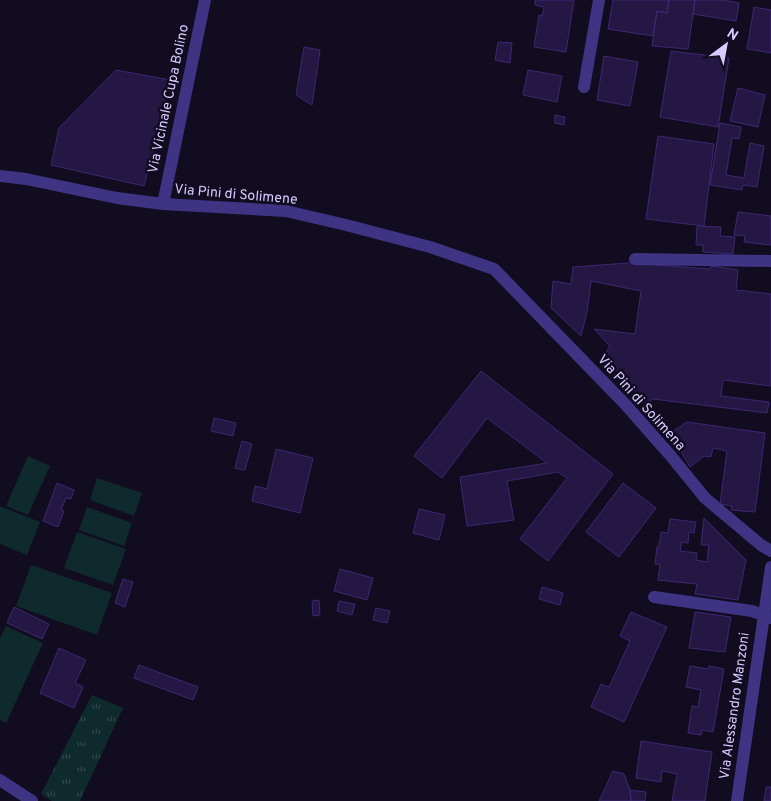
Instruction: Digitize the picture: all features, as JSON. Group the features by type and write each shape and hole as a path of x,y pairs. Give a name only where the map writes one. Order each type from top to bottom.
{"street":[{"name":"Via Vicinale Cupa Bolino","path":"163,204 205,0"},
{"path":"584,87 599,0"},
{"name":"Via Pini di Solimene","path":"0,176 26,179 117,198 163,204 286,211 430,247 494,269"},
{"path":"635,259 771,261"},
{"name":"Via Pini di Solimena","path":"494,269 625,404 705,498 761,545 771,551"},
{"name":"Via Alessandro Manzoni","path":"736,801 767,617 771,567"},
{"path":"654,597 752,612 767,617"},
{"path":"0,780 32,801"}],"green space":[{"path":"28,456 50,466 28,515 6,506"},
{"path":"97,478 142,493 134,516 90,500"},
{"path":"0,506 40,522 27,555 0,544"},
{"path":"87,507 132,523 124,546 79,530"},
{"path":"77,532 126,549 113,585 64,568"},
{"path":"31,565 112,593 97,635 16,606"},
{"path":"6,626 43,643 6,723 0,720 0,638"},
{"path":"92,695 123,708 80,801 52,801 41,794"}],"building":[{"path":"535,0 574,0 566,52 534,47 539,15 542,16 544,7 535,5"},
{"path":"613,0 669,0 667,13 657,11 653,36 608,29"},
{"path":"669,0 695,0 688,49 652,46 657,11 667,13"},
{"path":"695,0 724,0 739,3 736,21 693,14"},
{"path":"754,7 771,10 771,53 747,49"},
{"path":"498,42 512,43 510,63 495,60"},
{"path":"304,47 320,50 312,105 296,95"},
{"path":"671,51 729,58 718,127 660,117"},
{"path":"604,56 638,62 630,106 597,100"},
{"path":"116,70 170,80 144,186 51,165 59,128"},
{"path":"528,70 562,76 557,102 523,95"},
{"path":"738,88 765,95 758,127 730,121"},
{"path":"555,115 565,117 564,125 555,123"},
{"path":"720,123 741,127 739,139 732,138 726,175 744,178 750,143 764,146 757,187 743,185 742,190 710,185"},
{"path":"658,136 714,144 704,226 646,219"},
{"path":"738,212 771,216 771,245 744,242 745,236 734,235"},
{"path":"697,226 721,227 720,236 735,237 733,254 703,252 703,245 696,245"},
{"path":"655,261 654,265 710,269 711,266 738,270 736,290 771,294 771,386 723,380 721,396 769,402 767,413 653,399 644,403 626,380 603,356 610,346 594,329 635,334 641,291 591,281 587,312 581,336 551,308 553,281 571,284 573,267"},
{"path":"481,371 613,474 548,561 520,539 567,478 558,472 507,481 514,520 467,526 460,477 547,463 487,418 442,478 414,456"},
{"path":"214,418 236,423 233,436 211,431"},
{"path":"687,422 765,433 755,512 731,510 732,506 720,504 727,451 713,448 711,457 704,456 690,467 670,433"},
{"path":"242,441 252,444 245,470 235,468"},
{"path":"276,449 313,458 300,513 252,501 255,486 267,489"},
{"path":"57,483 74,490 71,499 66,498 61,510 64,511 58,527 43,521"},
{"path":"623,483 656,508 619,557 586,532"},
{"path":"419,509 445,515 439,540 413,533"},
{"path":"704,518 746,560 738,600 695,594 697,584 658,580 660,564 655,564 657,547 659,547 661,532 668,533 670,519 696,522 694,533 689,532 688,543 682,542 680,551 697,553 696,560 707,562 709,545 701,545"},
{"path":"340,569 373,578 367,600 334,591"},
{"path":"123,579 133,582 125,607 115,603"},
{"path":"542,587 563,593 560,605 539,599"},
{"path":"319,600 320,615 313,616 312,601"},
{"path":"339,601 355,604 352,615 337,611"},
{"path":"14,607 49,624 42,639 7,623"},
{"path":"376,608 390,611 387,623 373,620"},
{"path":"631,612 667,627 624,722 591,707 601,684 609,687 630,641 620,636"},
{"path":"695,612 731,617 725,652 689,648"},
{"path":"59,648 86,660 75,683 83,687 74,708 40,693"},
{"path":"139,665 198,687 193,700 134,678"},
{"path":"690,666 708,669 709,666 724,669 713,732 702,730 701,735 688,733 692,706 698,707 701,690 686,687"},
{"path":"641,741 712,752 705,801 672,801 677,774 662,771 661,782 636,778"},
{"path":"613,771 624,774 630,790 631,801 599,801"},
{"path":"766,787 771,787 771,801 764,801"},
{"path":"630,790 646,792 645,801 631,801"}]}
